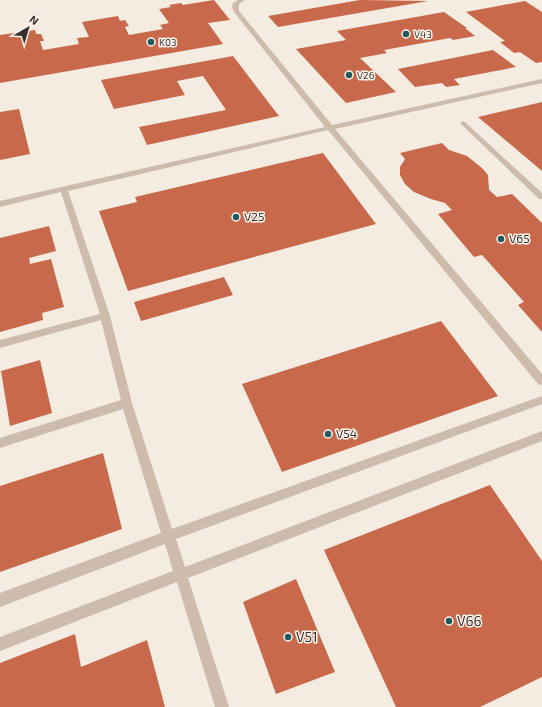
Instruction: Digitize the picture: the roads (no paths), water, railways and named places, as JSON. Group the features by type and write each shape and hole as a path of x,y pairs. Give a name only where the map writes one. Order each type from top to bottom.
{"lane":[{"path":"242,0 236,3 234,7 236,11 329,128 542,381"},
{"path":"0,204 329,128 542,81"},
{"path":"463,123 542,197"},
{"path":"64,189 105,316 127,403 170,536 222,707"},
{"path":"0,344 105,316"},
{"path":"0,600 542,400"},
{"path":"0,443 127,403"},
{"path":"0,644 542,436"}],"place":[{"name":"V43","path":"406,34"},
{"name":"K03","path":"151,42"},
{"name":"V26","path":"349,75"},
{"name":"V25","path":"236,217"},
{"name":"V65","path":"501,239"},
{"name":"V54","path":"328,434"},
{"name":"V66","path":"449,621"},
{"name":"V51","path":"288,637"}]}
